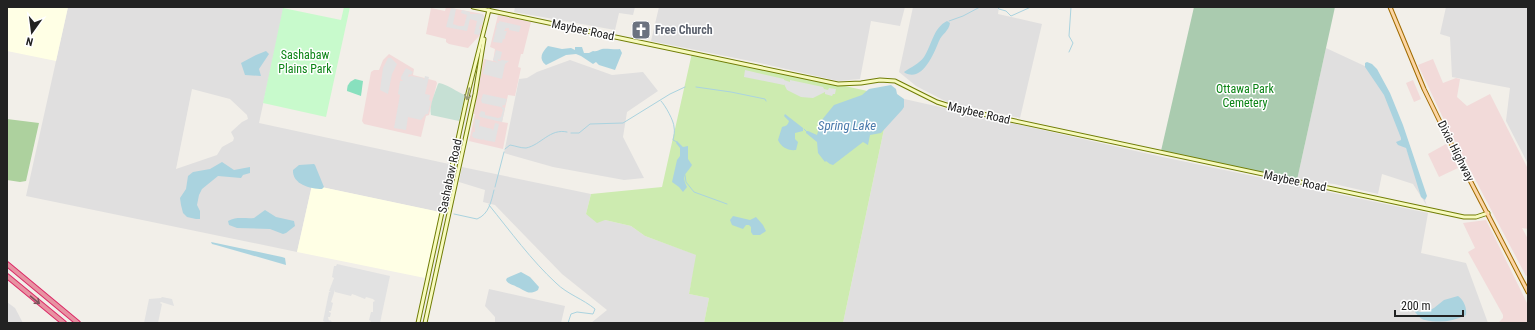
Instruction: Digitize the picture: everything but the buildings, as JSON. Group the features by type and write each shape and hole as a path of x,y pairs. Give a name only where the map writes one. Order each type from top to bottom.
{"highway":[{"path":"7,264 78,323"},
{"path":"7,276 64,323"}],"main road":[{"name":"Maybee Road","path":"473,7 838,84 880,80 895,81 937,102 987,115 1464,217 1476,217 1488,213"},
{"name":"Dixie Highway","path":"1390,7 1424,89 1528,292"},
{"name":"Sashabaw Road","path":"425,323 478,78 489,10"},
{"name":"Sashabaw Road","path":"418,323 472,74 485,29"},
{"path":"472,74 476,73 478,78"},
{"path":"461,127 463,131 467,131"},
{"path":"454,159 458,156 460,162"},
{"path":"444,204 445,211 450,211"},
{"path":"434,252 439,251 440,257"},
{"path":"427,281 428,287 431,289 433,288"},
{"path":"422,304 427,304 429,308"}],"shaded area":[{"path":"7,7 68,7 56,61 7,51"},
{"path":"68,7 284,7 259,123 449,164 439,212 312,185 297,252 26,196","holes":["192,89 230,99 247,115 248,119 242,122 231,132 234,138 233,141 222,147 217,155 176,169"]},
{"path":"446,7 483,14 484,16 480,35 468,48 449,44 446,42 446,39 426,34 431,8 445,11"},
{"path":"515,7 635,7 633,15 619,13 615,30 514,12"},
{"path":"659,7 905,7 900,26 871,21 860,79 838,81 760,63 651,41"},
{"path":"913,7 999,7 998,14 1042,24 1020,118 947,102 916,86 899,72"},
{"path":"1446,7 1528,7 1528,164 1506,121 1510,88 1452,77 1450,37 1440,34"},
{"path":"451,8 456,9 453,24 459,26 464,26 467,15 461,13 462,10 470,12 470,14 482,14 484,17 482,25 480,25 479,29 481,30 479,35 474,34 477,21 470,19 467,31 446,27"},
{"path":"498,15 531,22 518,67 521,68 515,96 508,95 502,122 508,123 503,149 469,141 484,59 493,61 495,49 490,47"},
{"path":"499,21 521,26 519,32 506,28 504,31 507,31 505,39 503,39 502,43 493,42 496,29 498,28 496,28 497,23 499,23"},
{"path":"1326,48 1369,68 1386,92 1427,206 1413,184 1382,174 1378,194 1334,184 1297,180"},
{"path":"496,50 502,52 500,60 498,59 498,61 509,61 505,64 502,79 483,74 486,60 499,63 493,60"},
{"path":"389,54 414,69 413,75 436,81 437,83 429,115 426,116 421,137 364,124 362,121 371,72 374,70 379,70 383,60"},
{"path":"388,58 391,58 397,64 392,74 388,94 380,90 383,68"},
{"path":"1433,59 1443,83 1456,78 1460,79 1457,97 1467,106 1490,94 1528,169 1528,229 1522,228 1528,239 1528,275 1526,276 1445,122 1418,65"},
{"path":"570,60 612,75 643,72 658,91 627,112 623,137 644,178 624,180 553,167 504,153 519,79 527,78 537,72"},
{"path":"406,68 413,72 411,75 409,74 408,77 423,78 424,80 425,76 429,77 425,94 430,95 429,100 431,101 428,114 426,114 421,120 408,117 406,130 394,128 400,95 398,94 400,81 403,81 401,77"},
{"path":"745,70 784,79 790,82 790,80 823,87 824,89 828,90 829,88 836,89 835,94 832,96 825,94 825,92 813,98 801,97 787,90 784,84 744,77"},
{"path":"1413,80 1421,99 1414,102 1406,83"},
{"path":"439,83 465,95 459,121 431,115 432,103"},
{"path":"483,94 507,99 505,105 502,107 505,108 502,122 480,117 479,115 481,111 485,112 485,115 498,118 501,117 503,110 501,107 482,103 481,100"},
{"path":"891,96 1158,156 1428,213 1421,253 1466,263 1488,323 843,323"},
{"path":"475,119 480,120 479,128 480,126 492,129 493,131 495,123 499,124 495,142 484,140 484,138 483,140 474,138 472,136 473,132 475,132"},
{"path":"1446,144 1458,168 1439,177 1428,154"},
{"path":"462,167 591,194 586,214 631,226 645,236 697,255 689,294 709,298 704,323 591,323 607,310 562,274 495,205 483,202 485,190 459,182"},
{"path":"312,185 440,212 425,278 297,252"},
{"path":"1486,220 1528,305 1528,323 1498,323 1503,318 1503,315 1468,252 1475,248 1463,223"},
{"path":"337,264 390,276 380,323 370,323 371,321 369,320 371,312 373,312 373,302 375,301 373,299 366,297 365,299 352,294 351,296 335,292 335,290 331,302 333,303 331,311 329,311 331,313 330,317 328,317 329,321 330,320 333,323 324,323 325,322 323,321 329,292 331,291 329,291 334,278 332,277 334,266"},
{"path":"489,289 565,306 561,323 495,323 495,317 485,306"},
{"path":"162,297 172,299 174,306 161,302 160,303 162,304 158,323 144,323 149,299"},
{"path":"7,302 15,308 23,323 7,323"}],"green space":[{"name":"Sashabaw Plains Park","path":"344,7 350,7 326,117 263,103 283,8 341,20"},
{"name":"Ottawa Park Cemetery","path":"1194,7 1335,7 1297,180 1161,151"},
{"path":"692,53 891,96 843,323 704,323 709,298 689,294 696,255 645,236 631,226 605,220 597,223 586,214 591,194 662,187"},
{"path":"355,79 363,81 361,96 347,91 347,87 351,81"},
{"path":"7,119 39,123 26,181 20,182 7,180"}],"water":[{"path":"947,21 950,23 948,28 940,39 927,65 917,73 911,75 905,73 904,72 917,64 924,57 936,32 942,24"},
{"path":"548,46 562,49 571,48 575,50 575,47 582,47 584,53 601,49 620,49 622,53 615,70 599,65 596,62 593,64 576,54 566,55 546,65 542,60 542,56"},
{"path":"266,51 269,54 259,69 261,76 245,75 241,63"},
{"path":"1367,62 1372,64 1377,69 1390,93 1403,125 1427,196 1425,200 1421,197 1406,148 1398,145 1396,142 1401,140 1401,138 1384,95 1365,67 1365,63"},
{"name":"Spring Lake","path":"891,85 896,89 897,94 904,99 904,107 902,110 881,133 870,135 868,145 863,142 833,165 826,161 825,162 818,153 817,142 806,133 806,131 817,135 821,121 834,105 862,95 869,89"},
{"path":"785,114 803,128 803,131 795,133 795,139 798,142 796,150 785,148 778,140 782,127 787,125 789,121 784,116"},
{"path":"677,141 683,147 688,146 688,159 692,165 684,177 687,187 683,192 672,182 677,160 680,156 680,148 676,143"},
{"path":"222,162 234,170 250,167 250,173 243,175 241,178 218,176 202,189 199,195 197,205 200,211 200,219 187,217 183,213 180,198 186,189 188,176 193,172 210,169"},
{"path":"314,164 324,187 322,189 307,187 295,179 293,175 293,170 299,165"},
{"path":"265,210 276,217 294,221 295,226 283,234 270,229 237,228 229,225 228,221 231,219 254,218"},
{"path":"733,216 750,220 756,217 766,231 760,235 753,235 749,225 746,225 743,229 732,225 730,220"},
{"path":"211,242 282,257 285,258 286,265 212,244"},
{"path":"521,272 530,277 539,287 538,290 535,292 527,292 507,282 507,278"},
{"path":"1458,296 1465,304 1466,315 1456,319 1440,322 1424,320 1415,312 1415,310 1420,312 1428,311 1444,300"}],"waterway":[{"path":"949,21 963,16 980,7"},
{"path":"997,7 1006,11 1011,16 1031,7"},
{"path":"1069,52 1073,43 1069,36 1071,7"},
{"path":"571,133 579,133 590,124 623,123 670,94 685,87"},
{"path":"696,87 731,92 765,99 766,101"},
{"path":"661,101 673,121 673,140 677,142"},
{"path":"505,149 510,145 526,148 556,132 567,132"},
{"path":"495,187 504,152"},
{"path":"685,175 686,182 694,192 727,204"},
{"path":"454,214 477,219 481,217 489,207 494,190"},
{"path":"489,205 521,246 560,287 595,309 593,314 577,312 571,314 568,323"}],"place":[{"name":"Free Church","path":"641,30"}]}
